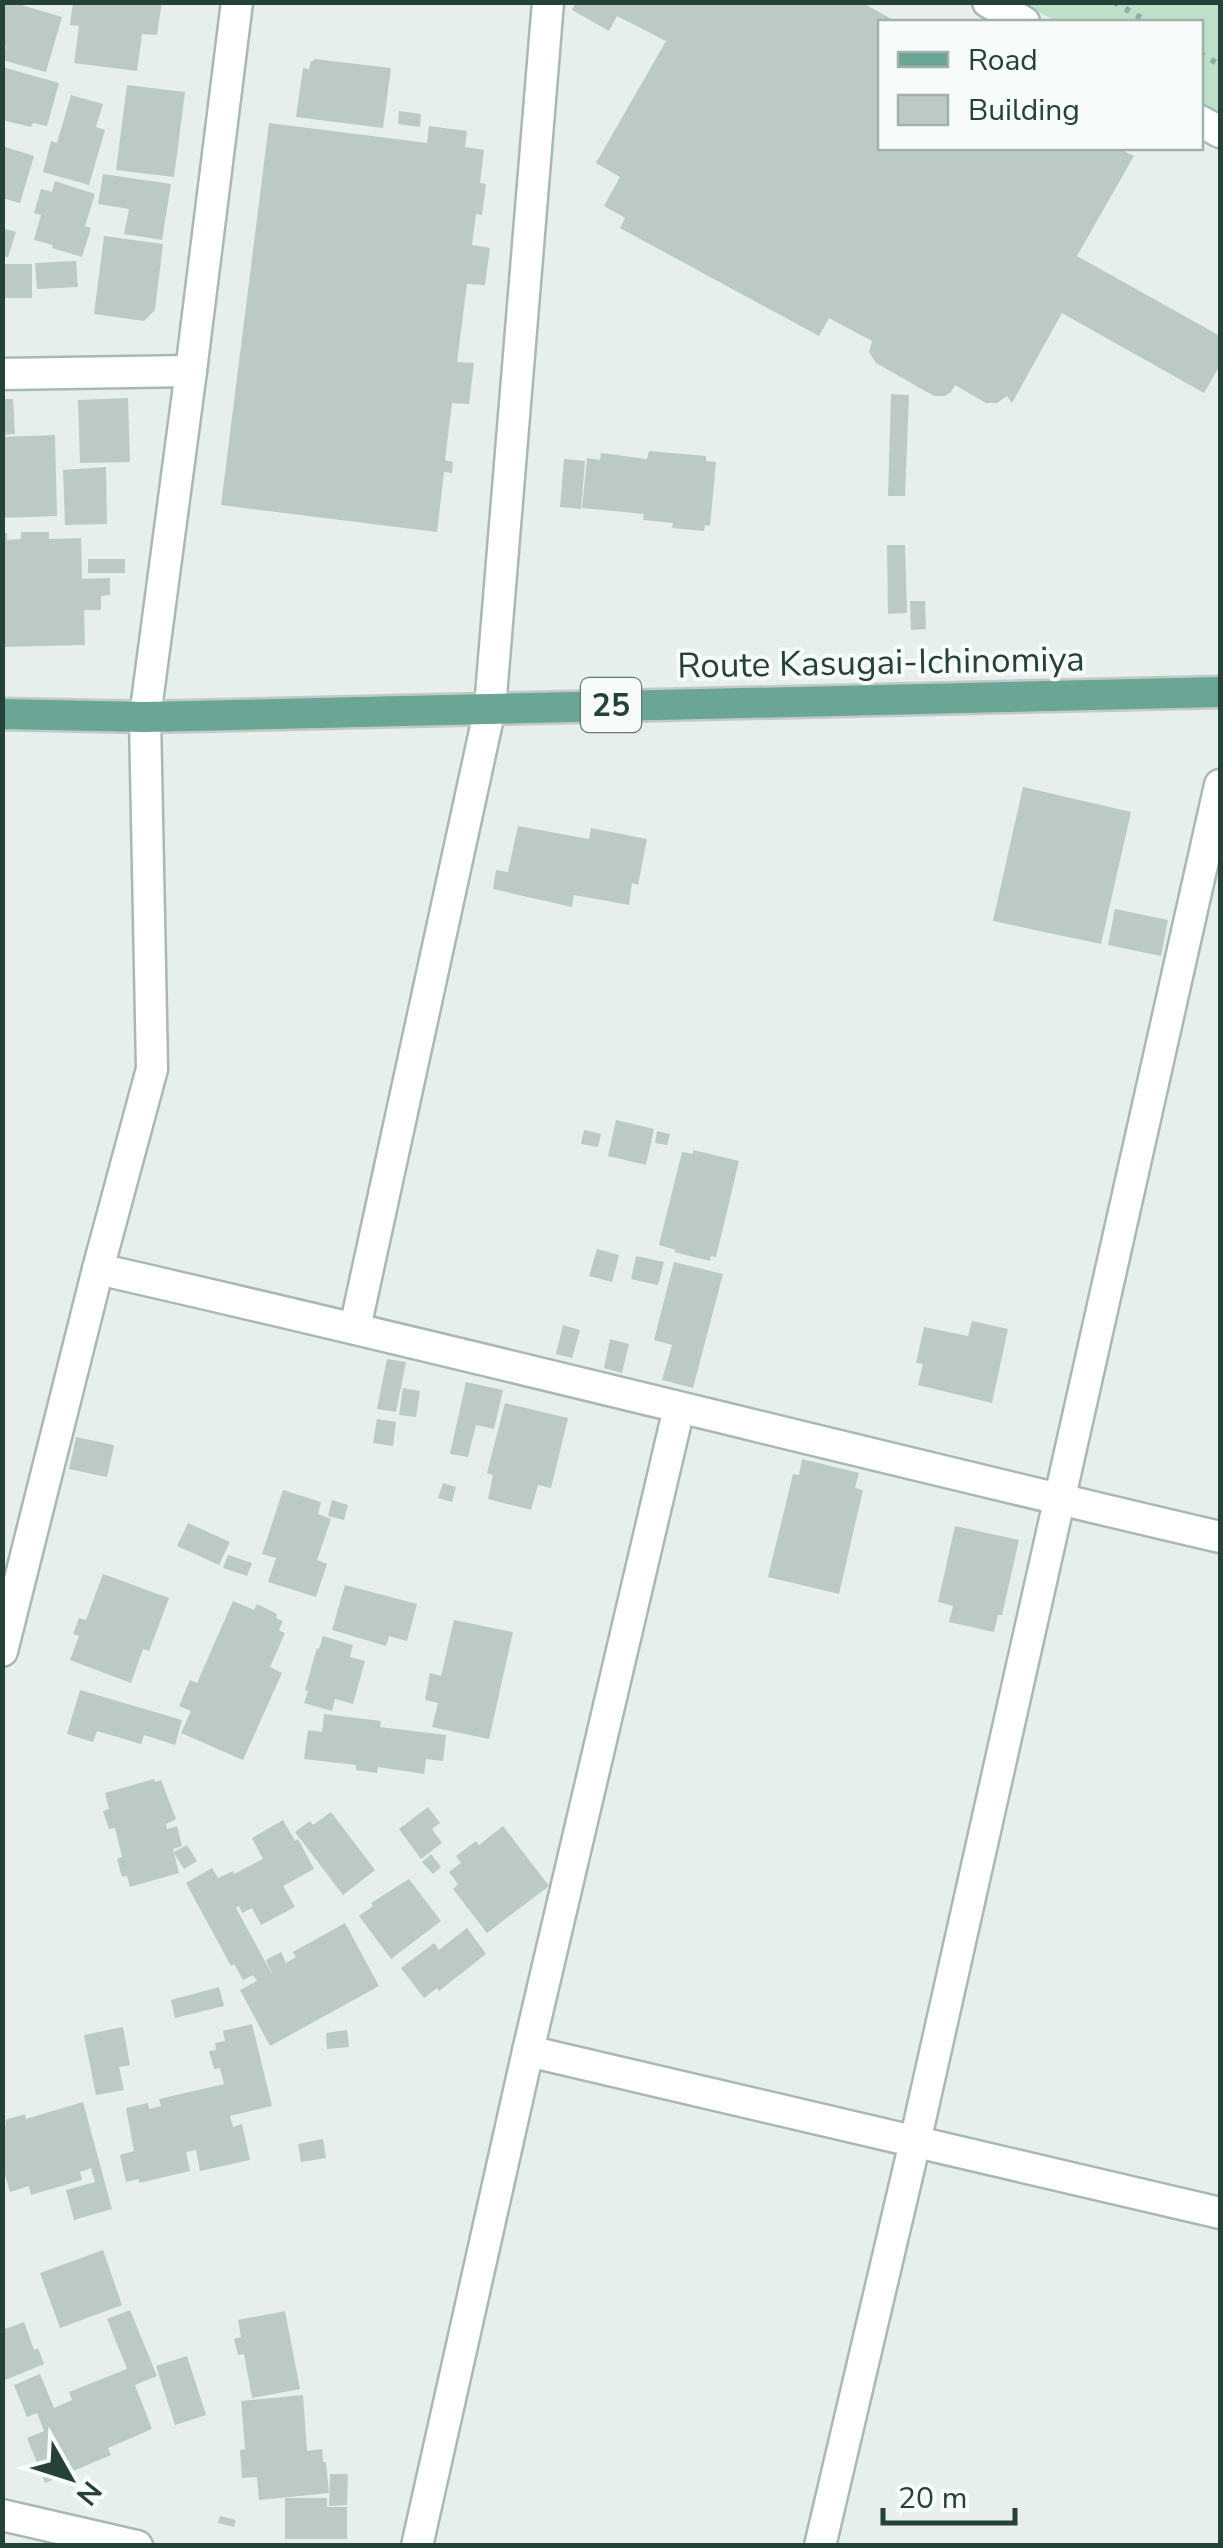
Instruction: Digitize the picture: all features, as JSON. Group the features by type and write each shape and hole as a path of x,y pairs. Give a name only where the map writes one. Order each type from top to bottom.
{"main road":[{"name":"Route Kasugai-Ichinomiya","path":"2,714 145,717 1220,692"}],"street":[{"path":"2,1651 152,1068 145,717 238,2"},
{"path":"356,1328 490,708 548,2"},
{"path":"988,2 1020,20"},
{"path":"2,374 192,371"},
{"path":"820,2546 1220,785"},
{"path":"98,1269 1220,1537"},
{"path":"417,2546 679,1408"},
{"path":"528,2051 1220,2212"},
{"path":"2,2514 137,2546"},
{"path":"2,2535 4,2546"}],"path":[{"path":"1114,2 1145,20"}],"green space":[{"path":"1022,3 1220,3 1220,113 1203,103 1203,20 1054,20"}],"building":[{"path":"2,2 62,17 46,72 2,60 6,47 2,46"},
{"path":"73,2 162,2 157,35 142,34 137,71 74,63 79,26 70,25"},
{"path":"576,2 861,2 893,20 878,20 878,150 1122,150 1134,156 1077,256 1220,336 1220,365 1204,393 1062,313 1012,403 1007,396 997,403 986,403 955,385 945,396 934,396 876,363 869,352 872,341 829,318 819,336 620,228 625,218 604,206 620,177 596,163 666,41 617,16 609,31 572,10"},
{"path":"314,59 391,68 383,128 296,117 303,68 309,69"},
{"path":"2,67 59,83 47,126 33,123 31,127 2,120"},
{"path":"127,85 185,92 174,177 116,170"},
{"path":"71,95 103,104 96,127 105,130 89,185 43,172 51,141 57,143"},
{"path":"399,111 421,114 420,127 398,124"},
{"path":"269,123 427,143 429,126 467,131 465,147 484,150 480,183 486,184 482,215 476,214 472,245 490,248 485,285 467,284 457,362 474,363 469,404 452,403 445,460 453,462 452,473 444,472 437,532 221,505"},
{"path":"2,146 34,156 20,203 2,198"},
{"path":"103,174 171,184 162,240 124,234 129,209 98,204"},
{"path":"55,181 95,194 85,226 91,228 82,257 34,240 41,215 34,213 41,189 52,192"},
{"path":"2,228 16,232 8,257 2,256"},
{"path":"104,236 163,244 155,310 144,321 94,314"},
{"path":"76,261 78,287 37,289 35,263"},
{"path":"2,264 32,264 32,298 2,298"},
{"path":"891,394 909,395 905,496 888,496"},
{"path":"128,398 130,462 80,463 78,400"},
{"path":"2,399 13,399 15,434 2,435"},
{"path":"55,435 57,516 2,518 2,437"},
{"path":"649,451 706,456 706,461 716,462 710,526 705,525 704,531 643,520 644,514 582,508 587,458 600,460 601,453 647,459"},
{"path":"564,459 585,461 581,509 560,507"},
{"path":"106,467 107,524 65,525 63,470"},
{"path":"21,532 49,532 49,539 81,538 82,579 110,578 110,595 101,596 101,610 84,610 85,645 2,647 2,533 7,533 7,540 21,539"},
{"path":"887,545 905,545 907,613 888,614"},
{"path":"88,559 125,559 125,573 88,573"},
{"path":"910,601 925,601 926,629 911,630"},
{"path":"1023,787 1131,812 1101,944 993,921"},
{"path":"518,826 589,839 591,828 647,839 638,885 632,883 629,905 574,895 572,907 493,889 496,870 508,872"},
{"path":"1115,909 1168,920 1161,956 1108,945"},
{"path":"616,1120 654,1129 646,1165 608,1156"},
{"path":"584,1130 601,1134 598,1147 581,1144"},
{"path":"657,1131 670,1134 667,1145 655,1143"},
{"path":"693,1150 739,1161 716,1257 711,1256 710,1261 659,1245 682,1152 693,1154"},
{"path":"597,1249 619,1255 612,1282 589,1276"},
{"path":"636,1256 664,1262 658,1285 631,1279"},
{"path":"674,1262 723,1274 693,1388 662,1380 672,1345 654,1340"},
{"path":"972,1321 1008,1329 992,1403 918,1385 923,1364 916,1363 924,1327 968,1336"},
{"path":"563,1325 580,1330 572,1358 556,1354"},
{"path":"610,1339 629,1344 622,1373 604,1368"},
{"path":"387,1359 406,1362 396,1412 377,1409"},
{"path":"466,1382 503,1390 494,1429 476,1425 468,1457 450,1454"},
{"path":"403,1388 420,1391 416,1417 399,1415"},
{"path":"505,1403 568,1418 551,1488 538,1485 531,1510 488,1499 493,1475 487,1473"},
{"path":"377,1419 396,1422 393,1446 373,1443"},
{"path":"76,1437 114,1445 107,1477 69,1469"},
{"path":"802,1459 859,1473 855,1488 863,1490 839,1594 768,1577 793,1474 799,1475"},
{"path":"443,1483 456,1487 452,1502 438,1498"},
{"path":"283,1490 321,1502 318,1514 331,1519 317,1560 327,1564 316,1597 268,1582 276,1558 262,1554"},
{"path":"332,1500 348,1505 344,1520 328,1516"},
{"path":"188,1523 230,1542 219,1565 177,1546"},
{"path":"955,1526 1019,1540 1002,1615 998,1615 994,1632 949,1622 953,1606 938,1602"},
{"path":"228,1555 252,1563 247,1576 223,1568"},
{"path":"103,1574 169,1598 149,1651 143,1649 131,1683 70,1660 79,1636 73,1634 79,1618 86,1620"},
{"path":"345,1585 417,1604 407,1641 389,1636 386,1646 332,1630"},
{"path":"233,1601 254,1610 257,1604 277,1614 276,1618 283,1621 279,1630 285,1633 270,1667 282,1673 243,1760 181,1733 191,1711 179,1706 190,1680 197,1683"},
{"path":"454,1620 513,1632 489,1739 432,1727 438,1703 425,1700 430,1673 441,1676"},
{"path":"323,1636 353,1645 350,1657 365,1661 353,1704 335,1699 332,1711 304,1703"},
{"path":"80,1690 182,1720 175,1745 144,1735 141,1744 97,1731 93,1742 67,1734"},
{"path":"324,1714 381,1721 380,1727 446,1735 443,1761 426,1759 424,1774 378,1767 377,1773 356,1770 356,1765 304,1759 308,1730 322,1732"},
{"path":"161,1780 176,1819 166,1824 167,1829 177,1826 182,1846 174,1852 187,1845 197,1861 184,1869 174,1853 179,1873 130,1887 127,1876 122,1877 117,1859 122,1857 115,1828 109,1829 103,1811 109,1809 105,1793"},
{"path":"428,1807 440,1823 432,1829 442,1843 421,1859 399,1829"},
{"path":"331,1812 375,1870 343,1895 295,1832"},
{"path":"283,1820 314,1869 283,1886 295,1907 261,1925 252,1908 242,1913 239,1906 236,1908 273,1976 266,1960 281,1952 286,1963 296,1957 293,1952 345,1923 379,1986 270,2046 240,1990 257,1981 253,1975 243,1980 234,1964 231,1966 186,1883 212,1868 218,1878 263,1859 252,1838"},
{"path":"503,1826 549,1886 487,1933 453,1889 458,1884 449,1872 461,1863 456,1856 476,1841 479,1845"},
{"path":"431,1854 441,1867 433,1874 422,1862"},
{"path":"409,1879 441,1921 391,1959 359,1916 373,1906 371,1903"},
{"path":"467,1928 486,1954 424,1998 401,1968 434,1943 439,1950"},
{"path":"219,1987 224,2006 175,2018 171,2000"},
{"path":"252,2024 272,2106 230,2116 233,2127 242,2124 250,2160 200,2171 196,2150 186,2152 190,2171 139,2183 139,2179 126,2182 120,2155 134,2151 126,2108 148,2103 149,2109 161,2106 159,2099 224,2084 209,2051 216,2050 215,2043 225,2041 223,2031"},
{"path":"123,2027 130,2065 119,2067 124,2090 96,2095 84,2035"},
{"path":"347,2030 349,2047 327,2049 326,2033"},
{"path":"83,2102 112,2209 74,2220 66,2190 95,2182 91,2168 80,2172 82,2180 31,2195 29,2186 10,2192 5,2175 2,2176 2,2126 6,2125 5,2120 25,2114 26,2119"},
{"path":"323,2139 326,2158 301,2162 298,2144"},
{"path":"103,2250 122,2305 60,2328 40,2273"},
{"path":"130,2310 157,2376 135,2385 152,2429 108,2448 111,2455 45,2483 27,2438 44,2431 37,2413 27,2417 14,2385 40,2374 54,2408 72,2400 69,2392 127,2369 107,2319"},
{"path":"285,2311 300,2389 252,2398 244,2354 238,2355 234,2339 241,2337 238,2320"},
{"path":"24,2322 34,2350 38,2348 44,2364 5,2380 2,2330"},
{"path":"187,2356 206,2415 175,2425 156,2366"},
{"path":"303,2395 307,2451 322,2449 329,2493 259,2500 257,2477 242,2478 240,2450 245,2449 241,2401"},
{"path":"330,2474 348,2474 347,2505 329,2506"},
{"path":"285,2498 327,2498 327,2507 347,2507 347,2539 285,2539"},
{"path":"220,2516 236,2520 234,2527 218,2523"}]}
